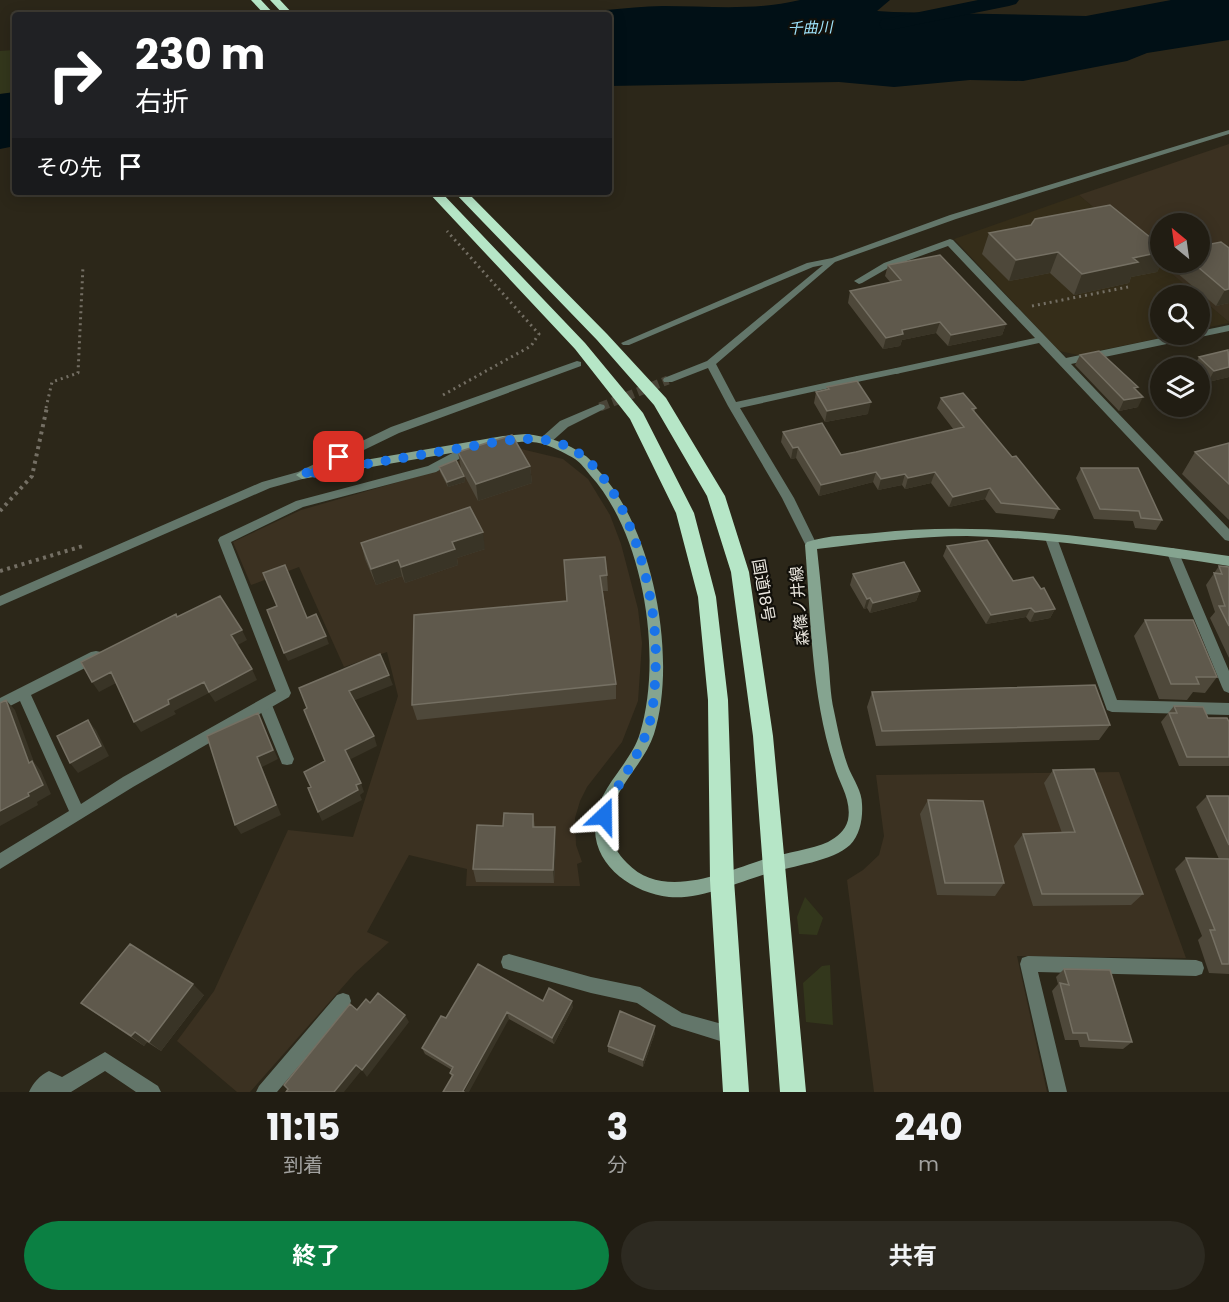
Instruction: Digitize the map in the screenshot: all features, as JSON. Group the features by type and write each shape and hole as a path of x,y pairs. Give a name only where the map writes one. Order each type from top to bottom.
{"highway":[{"path":"256,0 267,12"},
{"path":"275,0 286,12"},
{"path":"437,195 578,355 637,417 685,513 707,597 718,700 722,880 736,1092"},
{"name":"国道18号","path":"463,195 602,337 660,402 716,496 740,572 763,736 776,863 794,1092"}],"street":[{"path":"626,344 810,266 834,260 953,218 1229,132"},
{"path":"859,281 887,265 950,242 1229,537"},
{"path":"668,380 711,363 834,260"},
{"path":"1210,332 1229,328"},
{"path":"733,406 1042,339"},
{"path":"1063,362 1150,344"},
{"path":"302,475 395,430 578,355"},
{"path":"711,363 733,406 791,504 811,545"},
{"path":"0,612 5,599 266,485 302,475 509,440 546,440 564,424 600,406"},
{"name":"森篠ノ井線","path":"546,440 570,449 589,461 603,477 619,502 642,563 654,623 653,706 647,735 608,803 602,828 607,846 618,865 636,881 661,888 692,889 776,863 828,850 846,839 855,821 855,800 841,766 826,708 811,545 914,532 967,531 1051,538 1229,561"},
{"path":"0,862 284,693 224,540 300,504 432,469 472,447"},
{"path":"1051,538 1112,706 1229,709"},
{"path":"1173,553 1229,687"},
{"path":"0,705 105,651"},
{"path":"23,693 78,814"},
{"path":"265,705 287,759"},
{"path":"509,962 591,985 640,995 678,1020 733,1036"},
{"path":"1058,1092 1028,964 1196,968"},
{"path":"265,1092 343,1001"},
{"path":"38,1092 49,1080 63,1087 105,1061 152,1092"}],"path":[{"path":"437,399 531,346 540,334 441,225"},
{"path":"0,511 32,476 52,382 78,373 83,266"},
{"path":"1032,306 1097,291 1128,287"}],"shaded area":[{"path":"1229,144 1229,322 1210,306 1210,285 1185,285 1171,273 1210,273 1210,213 1150,213 1150,255 1079,195"},
{"path":"1079,195 1150,255 1150,273 1172,273 1186,285 1150,285 1150,340 1078,355 1059,351 954,239"},
{"path":"1210,306 1229,322 1210,327"},
{"path":"517,448 563,459 588,479 610,515 621,544 638,609 642,643 638,701 622,742 587,787 580,801 575,818 576,845 582,862 577,864 580,886 466,886 467,869 409,855 367,932 389,942 355,973 250,1092 237,1092 177,1041 214,991 288,830 353,837 398,696 387,652 344,667 299,567 251,585 233,542 301,510 433,472 455,462"},
{"path":"1119,772 1186,958 1017,956 1047,1092 874,1092 847,880 863,870 879,855 884,836 876,775"}],"green space":[{"path":"12,50 12,92 0,94 0,51"},
{"path":"805,897 823,918 817,935 799,934 797,917"},
{"path":"830,965 833,1025 806,1022 803,983 822,966"}],"water":[{"path":"800,0 890,0 877,11 1086,16 1171,0 1229,0 1229,40 1147,53 1127,61 1023,81 970,80 894,87 839,82 612,86 612,12 577,12 663,6 749,7"},
{"path":"12,92 12,147 0,149 0,94"}],"building":[{"path":"1110,205 1150,237 1150,254 1133,258 1138,262 1082,274 1058,252 1016,260 989,233 1031,225 1035,219"},
{"path":"1221,242 1229,248 1229,289 1225,290 1205,273 1210,273 1210,244"},
{"path":"940,255 1006,324 951,335 940,322 902,330 903,334 886,338 850,291 901,280 888,265"},
{"path":"1228,350 1229,367 1214,371 1210,367 1210,357 1199,357"},
{"path":"1099,351 1138,387 1134,388 1143,397 1124,400 1080,355"},
{"path":"857,381 871,402 827,411 816,392 829,389 827,387"},
{"path":"963,393 976,408 972,409 1012,457 1016,456 1059,509 1001,503 990,488 953,497 935,472 908,478 905,474 881,479 876,472 821,485 798,447 793,448 783,432 822,423 841,455 856,452 964,427 941,398"},
{"path":"512,435 530,466 476,484 458,452"},
{"path":"1229,443 1229,484 1195,452"},
{"path":"456,460 464,476 447,482 439,467"},
{"path":"1081,468 1138,468 1162,520 1141,518 1139,511 1100,509"},
{"path":"470,507 483,532 452,542 455,549 401,567 398,560 371,569 361,543"},
{"path":"987,540 1013,581 1033,577 1041,589 1044,588 1055,609 1035,612 1031,608 991,615 947,546"},
{"path":"605,557 607,575 600,576 616,684 412,705 414,615 567,601 564,560"},
{"path":"904,562 920,591 873,603 870,598 867,599 853,574"},
{"path":"285,565 307,618 316,614 326,636 284,653 267,610 277,606 263,573"},
{"path":"1219,566 1229,567 1229,626 1219,606 1225,606 1214,573 1222,574"},
{"path":"220,596 242,630 231,635 252,669 209,692 204,682 168,700 169,704 134,722 111,672 92,682 81,662 176,614 177,617"},
{"path":"1145,620 1193,620 1217,677 1196,677 1199,684 1171,684"},
{"path":"380,654 389,675 349,691 374,736 345,750 361,783 356,785 358,790 318,812 304,772 325,761 304,710 307,708 299,688"},
{"path":"1095,685 1110,725 882,731 872,692"},
{"path":"6,700 29,763 32,761 43,785 28,793 29,796 0,811 0,703"},
{"path":"1174,706 1203,707 1208,718 1227,718 1229,757 1187,757 1169,713 1177,713"},
{"path":"258,713 273,750 257,757 276,805 235,825 207,736"},
{"path":"88,720 101,746 70,763 57,736"},
{"path":"1094,769 1143,894 1042,894 1023,834 1075,832 1053,770"},
{"path":"1207,796 1229,796 1229,845"},
{"path":"928,800 983,801 1004,883 945,883"},
{"path":"504,813 533,814 533,827 555,827 553,870 473,869 477,825 503,826"},
{"path":"1186,858 1229,859 1229,964 1222,964 1210,930 1215,930"},
{"path":"130,944 193,984 149,1042 135,1032 131,1036 81,1003"},
{"path":"478,964 543,1001 549,988 572,1001 552,1038 507,1012 464,1092 443,1092 453,1075 450,1073 453,1067 422,1048 441,1016 446,1018"},
{"path":"1064,969 1110,970 1132,1042 1089,1040 1087,1033 1073,1033 1060,983 1069,985"},
{"path":"378,993 405,1015 362,1070 356,1065 334,1092 286,1092 288,1089 284,1085 350,1004 357,1010 366,999 370,1003"},
{"path":"620,1011 655,1026 643,1060 608,1046"}],"waterway":[{"name":"千曲川","path":"890,24 1009,0"}],"tunnel":[{"path":"600,407 668,380"}],"route":[{"path":"339,457 302,475 509,440 546,440 570,449 589,461 603,477 619,502 642,563 654,623 656,660 653,706 647,735 608,803 604,816"}]}
